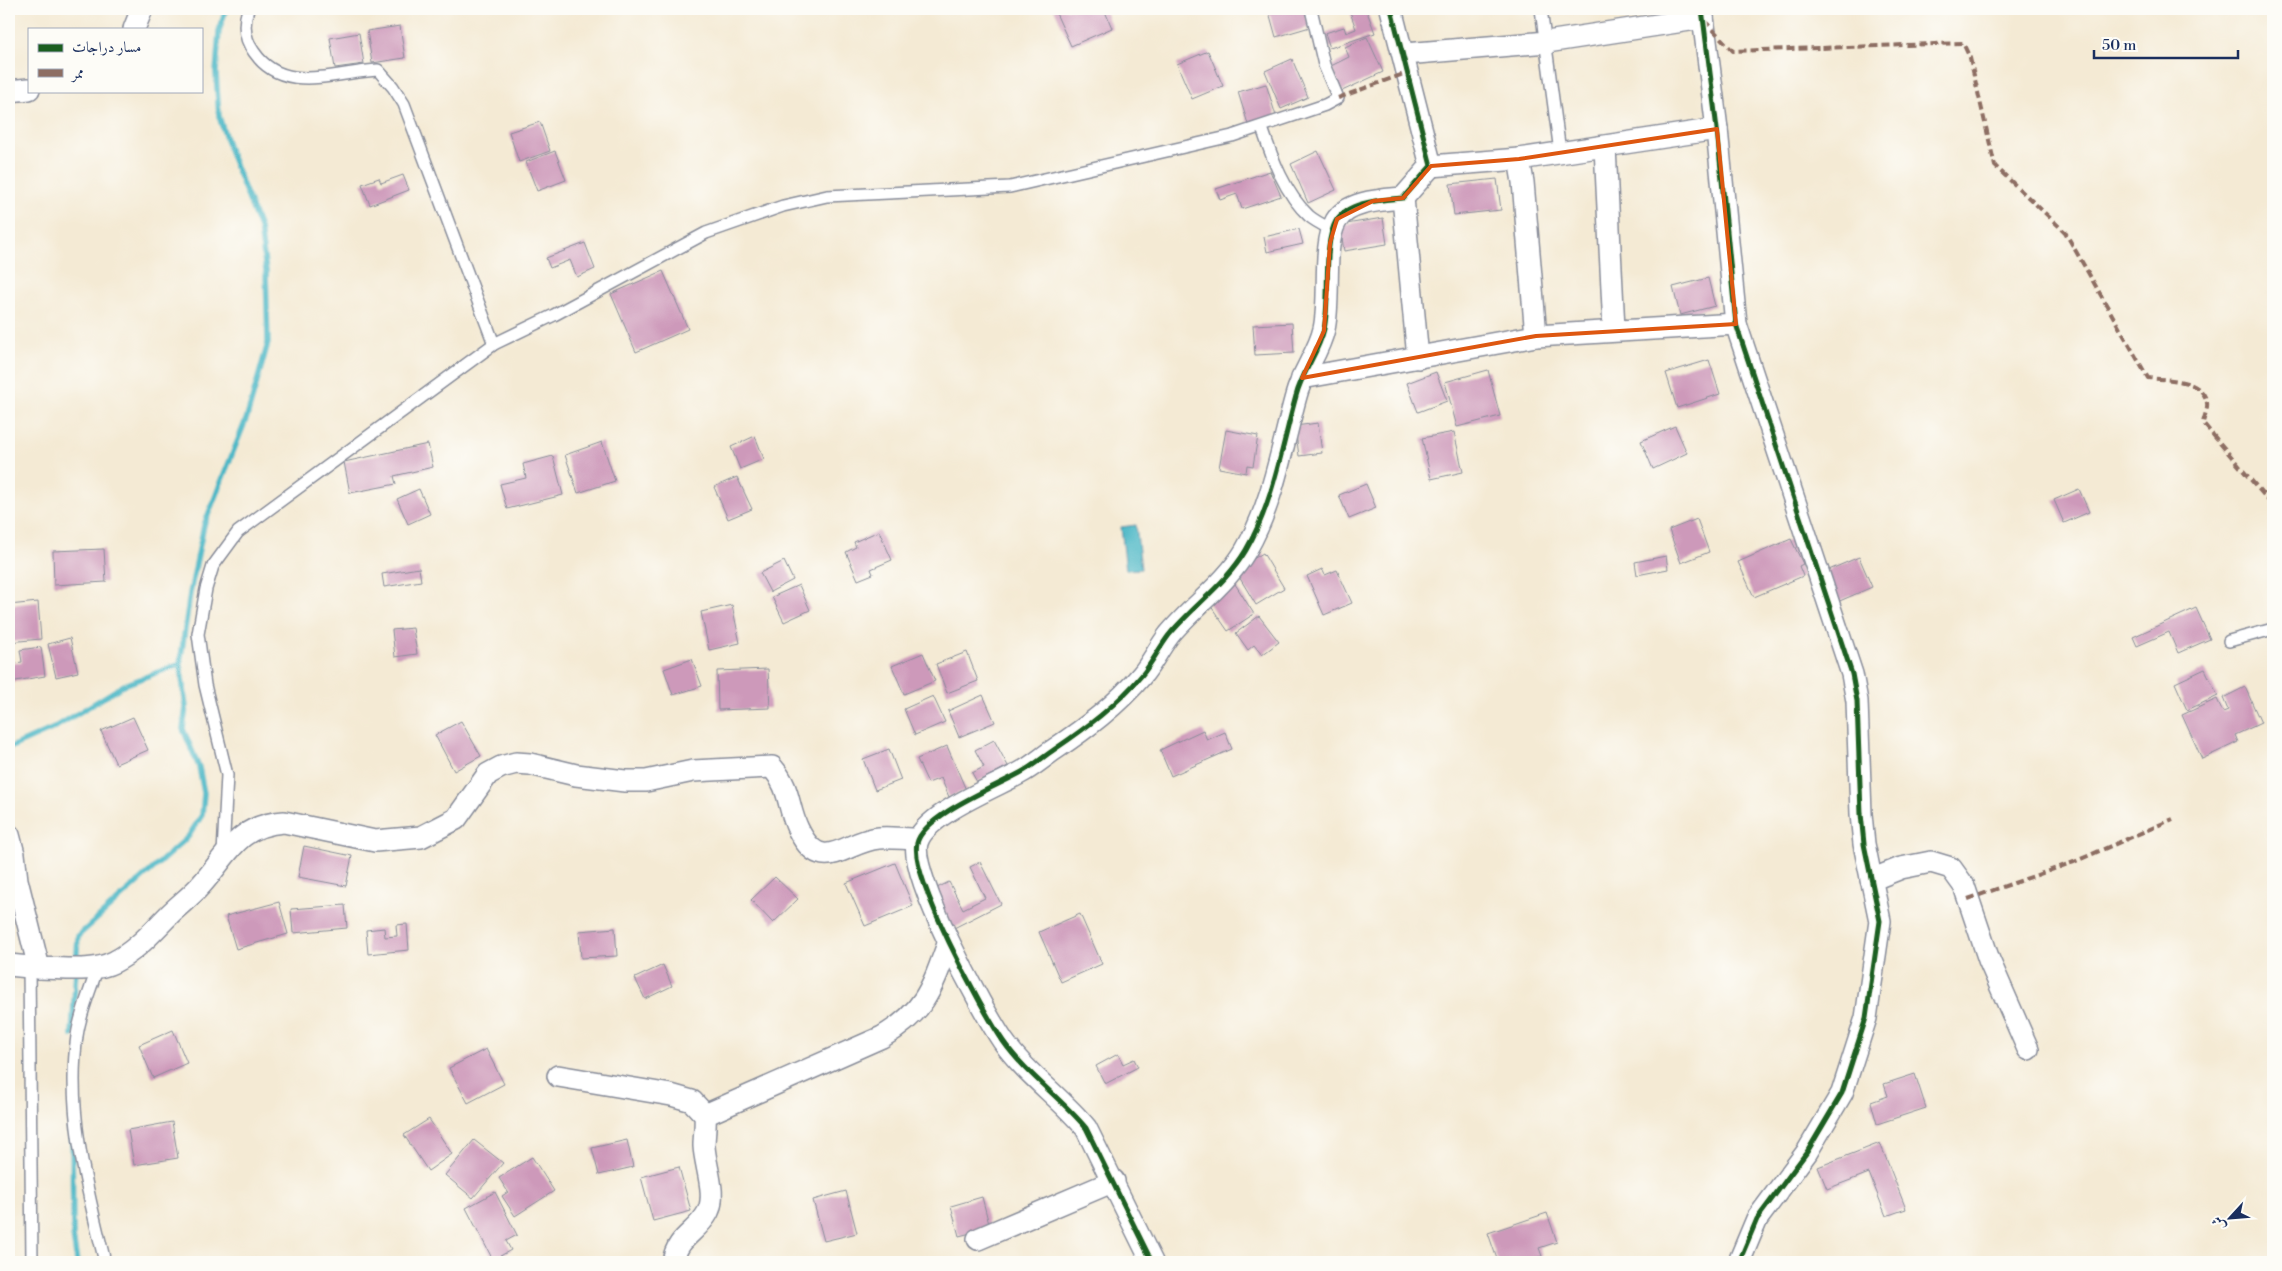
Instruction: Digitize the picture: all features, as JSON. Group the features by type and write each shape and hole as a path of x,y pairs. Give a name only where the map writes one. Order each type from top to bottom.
{"street":[{"path":"134,28 142,9"},
{"path":"1392,9 1405,54 1431,166"},
{"path":"1405,54 1547,42 1702,13 1717,129 1736,324 1852,674 1857,701 1860,743 1861,814 1866,861 1880,921 1866,1018 1842,1093 1807,1152 1757,1219 1739,1262"},
{"path":"9,91 28,89"},
{"path":"1152,1262 1114,1181 1086,1128 1073,1113 1028,1071 1003,1041 948,944 919,865 916,850 917,840 934,820 948,810 1022,772 1110,709 1142,675 1169,635 1226,580 1248,547 1257,528 1272,485 1302,378 1324,331 1330,243 1337,219 1354,208 1382,199 1402,198 1431,166 1519,159 1560,152 1605,148 1717,129"},
{"path":"1605,148 1614,329"},
{"path":"1519,159 1523,182 1536,336"},
{"path":"1402,198 1418,358"},
{"path":"1302,378 1536,336 1614,329 1736,324"},
{"path":"9,835 14,854 32,967 93,967 113,963 129,953 153,932 200,886 223,854 240,838 270,823 298,825 375,841 421,836 456,819 488,774 501,767 516,763 530,764 576,775 625,781 646,781 693,771 772,767 788,790 797,826 808,847 816,852 841,851 878,838 917,840"},
{"path":"1871,880 1901,868 1930,862 1951,868 1964,886 1989,960 2028,1049"},
{"path":"705,1115 882,1037 902,1026 912,1017 932,988 948,944"},
{"path":"558,1076 671,1095 692,1101 705,1115 705,1155 711,1200 708,1211 698,1226 679,1242 673,1262"},
{"path":"978,1239 1114,1181"}],"lane":[{"path":"248,9 244,19 246,42 259,60 277,74 313,79 354,71 378,70 393,87 404,104 494,344"},
{"path":"223,854 227,774 205,685 198,634 206,589 213,566 238,532 494,344 554,315 706,234 783,206 827,196 1010,187 1262,128 1325,105 1338,98 1324,65 1311,9"},
{"path":"1541,9 1547,42 1560,152"},
{"path":"1262,128 1269,150 1290,192 1310,217 1333,230"},
{"path":"2229,641 2273,629"},
{"path":"32,967 32,1262"},
{"path":"93,967 77,1035 74,1086 85,1178 105,1262"}],"highlighted area":[{"path":"1717,129 1736,324 1536,336 1302,378 1324,331 1330,243 1337,219 1373,201 1403,198 1431,166 1519,159"}],"water":[{"path":"1136,525 1141,569 1126,570 1121,527"}],"building":[{"path":"1054,9 1104,9 1112,28 1071,46"},
{"path":"1280,9 1304,9 1310,27 1276,37 1269,12"},
{"path":"1349,9 1366,9 1375,33 1330,48 1325,33 1344,27 1346,33 1356,29"},
{"path":"400,26 405,58 372,63 367,31"},
{"path":"359,33 364,64 335,68 330,38"},
{"path":"1367,37 1383,72 1342,91 1331,66 1349,57 1345,47"},
{"path":"1208,51 1223,86 1192,99 1177,64"},
{"path":"1292,59 1308,97 1281,109 1265,71"},
{"path":"1266,84 1276,116 1248,124 1238,92"},
{"path":"540,122 550,151 519,162 509,132"},
{"path":"555,151 566,180 537,191 526,162"},
{"path":"1318,151 1336,190 1308,203 1291,164"},
{"path":"1270,171 1281,196 1242,209 1237,194 1220,200 1216,189"},
{"path":"403,175 409,190 370,205 362,184 379,178 381,183"},
{"path":"1497,179 1501,210 1454,215 1450,184"},
{"path":"1383,218 1387,244 1344,251 1340,225"},
{"path":"1299,229 1303,244 1267,252 1264,237"},
{"path":"585,243 595,269 577,277 570,260 550,268 546,258"},
{"path":"663,271 688,329 636,352 611,294"},
{"path":"1708,278 1715,306 1680,315 1673,287"},
{"path":"1292,323 1294,353 1255,355 1253,325"},
{"path":"1709,360 1720,394 1677,408 1666,373"},
{"path":"1488,370 1500,416 1457,427 1445,382"},
{"path":"1436,372 1447,401 1418,412 1407,383"},
{"path":"1318,423 1322,453 1299,456 1295,426"},
{"path":"1675,426 1687,453 1653,469 1641,441"},
{"path":"1226,430 1258,436 1253,466 1247,465 1246,473 1219,468"},
{"path":"1454,432 1463,472 1431,479 1422,438"},
{"path":"755,436 764,459 740,469 731,447"},
{"path":"602,442 615,481 578,493 565,455"},
{"path":"428,444 433,467 394,476 396,484 350,493 344,462"},
{"path":"553,456 563,495 507,509 500,484 526,478 523,464"},
{"path":"737,477 752,509 728,519 714,487"},
{"path":"1366,484 1376,508 1349,519 1339,495"},
{"path":"419,489 430,514 408,524 397,499"},
{"path":"2079,489 2089,512 2064,523 2054,500"},
{"path":"1697,519 1709,552 1681,563 1669,530"},
{"path":"879,531 892,560 871,569 873,574 858,580 846,552 856,547 854,542"},
{"path":"1791,539 1803,564 1799,566 1803,576 1754,597 1738,562"},
{"path":"104,549 106,582 54,585 53,551"},
{"path":"1263,553 1284,588 1256,605 1235,570"},
{"path":"1666,556 1668,569 1637,575 1635,562"},
{"path":"1859,557 1872,587 1835,603 1822,573"},
{"path":"784,561 793,580 770,592 760,573"},
{"path":"419,568 421,581 384,587 382,574"},
{"path":"1322,569 1325,575 1337,570 1352,603 1324,615 1307,576"},
{"path":"1235,584 1254,614 1228,631 1208,602"},
{"path":"799,585 810,610 784,622 772,597"},
{"path":"38,602 41,639 9,642 9,605"},
{"path":"732,605 740,643 709,650 701,612"},
{"path":"2196,608 2210,639 2178,653 2169,632 2137,646 2133,637"},
{"path":"1259,616 1279,642 1262,655 1254,645 1248,650 1236,633"},
{"path":"413,628 417,654 395,657 392,630"},
{"path":"70,638 78,672 56,677 48,644"},
{"path":"41,647 45,676 10,682 9,664 22,662 20,650"},
{"path":"967,652 978,681 947,693 936,664"},
{"path":"923,653 935,681 904,694 892,666"},
{"path":"692,659 702,686 673,695 664,669"},
{"path":"768,669 770,708 718,710 717,671"},
{"path":"2205,669 2218,696 2187,710 2175,683"},
{"path":"2245,687 2261,723 2235,735 2238,742 2202,759 2182,715 2217,699 2223,712 2228,710 2223,698"},
{"path":"983,695 995,722 959,737 948,711"},
{"path":"933,696 945,722 915,735 904,709"},
{"path":"133,717 148,750 116,764 101,731"},
{"path":"461,721 481,756 454,771 435,735"},
{"path":"1203,730 1207,740 1225,732 1232,749 1171,776 1160,750"},
{"path":"994,740 1008,766 977,782 972,773 984,767 975,750"},
{"path":"947,746 966,790 949,797 941,778 928,783 917,759"},
{"path":"889,749 901,780 875,790 863,759"},
{"path":"304,846 352,856 346,886 298,877"},
{"path":"980,862 1001,904 952,929 933,890 949,882 963,909 985,898 970,867"},
{"path":"895,863 913,906 865,926 846,883"},
{"path":"775,877 798,899 773,923 751,900"},
{"path":"279,902 288,934 236,949 226,916"},
{"path":"345,905 347,928 293,933 291,909"},
{"path":"1080,914 1102,964 1061,982 1039,932"},
{"path":"407,924 409,950 368,954 366,930 384,928 385,937 397,936 396,925"},
{"path":"615,928 617,956 581,958 579,931"},
{"path":"663,965 672,986 645,999 635,978"},
{"path":"173,1030 187,1063 153,1078 139,1045"},
{"path":"486,1049 504,1084 468,1103 449,1068"},
{"path":"1118,1054 1123,1064 1134,1059 1138,1067 1105,1084 1096,1066"},
{"path":"1915,1074 1926,1108 1877,1124 1871,1102 1888,1096 1884,1084"},
{"path":"429,1119 452,1154 428,1171 404,1135"},
{"path":"172,1122 178,1158 134,1165 128,1130"},
{"path":"474,1140 503,1163 473,1198 445,1175"},
{"path":"627,1140 633,1167 599,1175 592,1148"},
{"path":"1880,1143 1906,1209 1886,1216 1869,1173 1827,1189 1818,1167"},
{"path":"532,1157 554,1191 515,1216 502,1196 508,1192 499,1178"},
{"path":"679,1167 691,1211 653,1221 641,1177"},
{"path":"846,1191 857,1233 824,1241 813,1200"},
{"path":"495,1192 517,1235 506,1241 511,1250 493,1260 466,1208"},
{"path":"982,1197 990,1228 959,1236 951,1206"},
{"path":"1547,1213 1557,1242 1539,1248 1542,1256 1522,1262 1498,1262 1488,1233"}],"waterway":[{"path":"72,1035 78,936 188,837 202,815 204,793 199,767 183,729 186,707 180,664 190,593 204,525 247,417 268,343 266,271 260,228 230,152 219,116 216,73 219,31 226,9"},
{"path":"9,748 54,728 124,685 180,664"},
{"path":"72,1127 73,1236 77,1262"}],"marked path":[{"path":"1704,20 1733,51 1963,43 1970,58 1995,166 2065,232 2148,378 2183,382 2199,389 2204,395 2207,405 2203,423 2273,506"},
{"path":"1338,98 1409,72"},
{"path":"1968,899 2074,862 2173,819"}],"cycle path":[{"path":"1152,1262 1086,1128 1012,1053 993,1025 964,973 935,912 924,883 918,859 917,843 922,833 946,812 1029,768 1112,706 1142,675 1169,635 1229,573 1246,550 1270,494 1299,387 1322,337 1326,317 1329,244 1336,221 1341,214 1357,205 1403,198 1431,166 1391,9"},
{"path":"1702,9 1717,129 1736,324 1852,674 1857,701 1861,814 1864,844 1880,921 1866,1018 1842,1093 1807,1152 1757,1219 1739,1262"}]}
